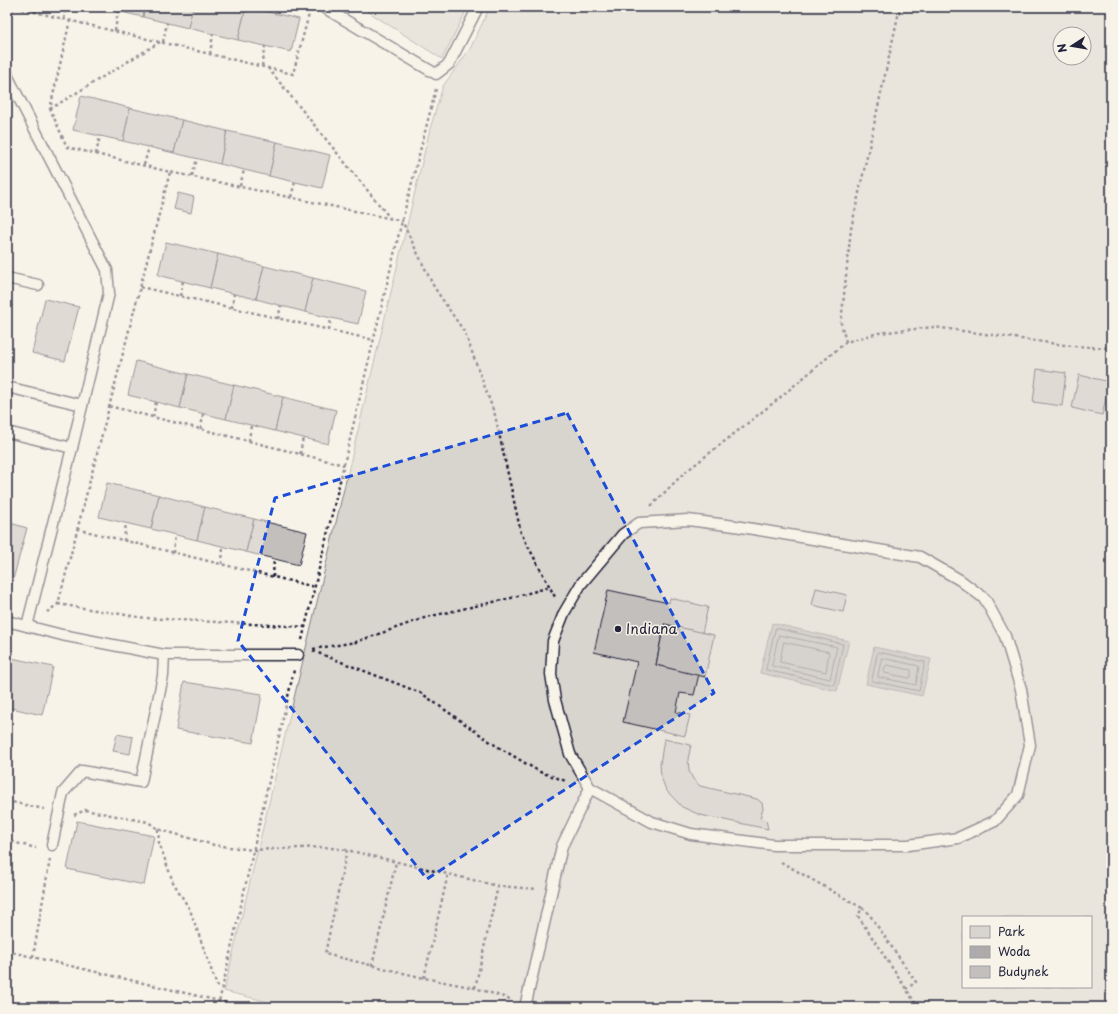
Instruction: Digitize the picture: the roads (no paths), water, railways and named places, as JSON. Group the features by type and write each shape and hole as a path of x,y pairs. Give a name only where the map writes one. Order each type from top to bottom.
{"lane":[{"path":"7,11 8,7"},
{"path":"323,7 436,74 449,64 478,7"},
{"path":"7,72 8,77 107,270 109,293 27,626"},
{"path":"7,278 38,285"},
{"path":"7,387 82,405"},
{"path":"7,432 72,448"},
{"path":"688,520 735,526 920,556 960,580 985,599 1005,636 1021,688 1030,744 1018,795 995,822 958,838 908,845 774,845 691,834 652,822 590,788 570,754 555,700 551,674 553,641 564,613 581,584 603,555 623,534 639,523 688,520"},
{"path":"7,621 62,635 164,655 298,655"},
{"path":"51,848 63,793 82,770 141,782 163,676 164,655"},
{"path":"526,1006 562,846 590,788"}],"water":[{"path":"772,623 849,641 837,691 760,673"},
{"path":"874,647 931,659 922,696 866,684"}],"place":[{"name":"Indiana","path":"618,629"}]}
